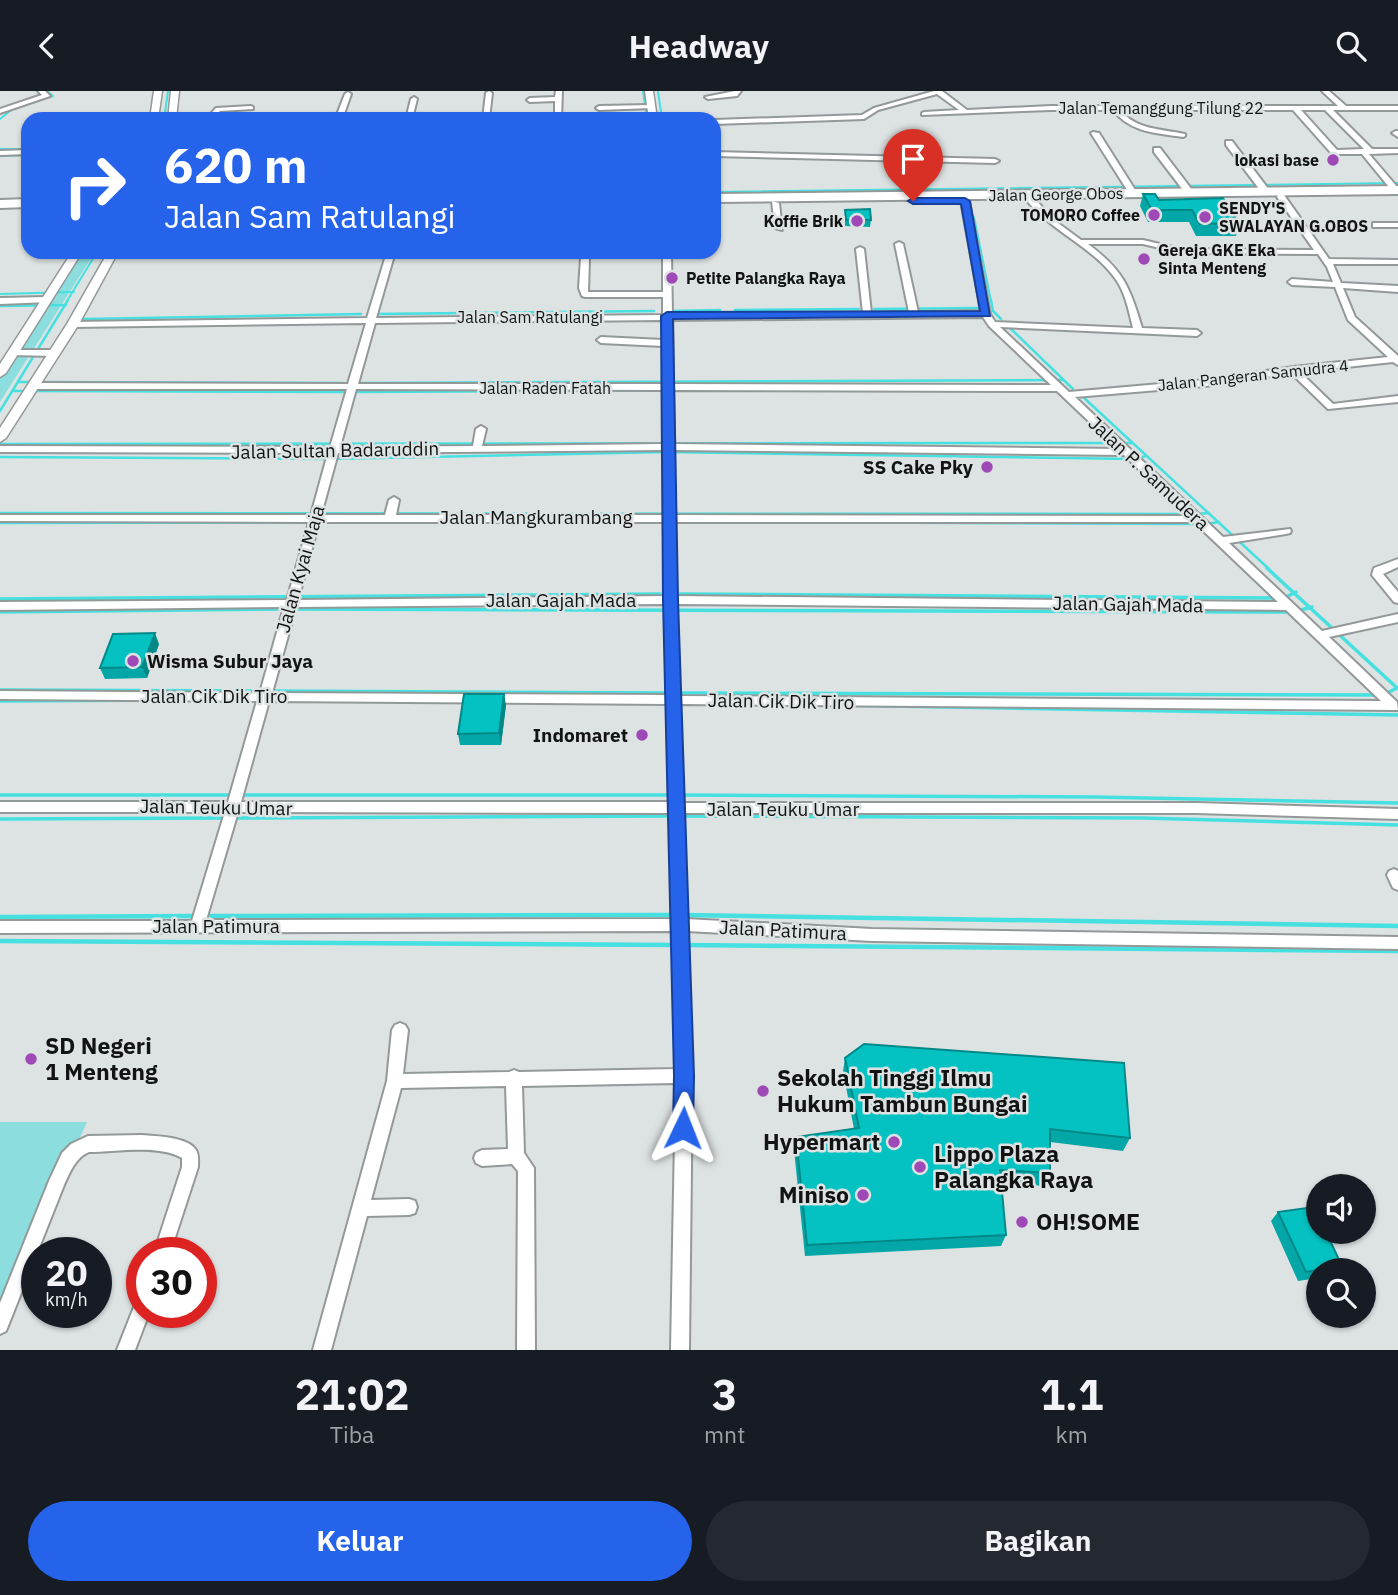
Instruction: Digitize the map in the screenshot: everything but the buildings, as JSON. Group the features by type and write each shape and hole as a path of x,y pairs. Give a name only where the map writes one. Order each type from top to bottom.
{"main road":[{"name":"Jalan George Obos","path":"721,204 1189,192 1397,192"},
{"name":"Jalan George Obos","path":"721,198 965,201 1281,197 1397,192"},
{"path":"3,207 21,204"},
{"path":"3,207 21,210"}],"street":[{"path":"0,111 47,96 41,91"},
{"path":"155,112 158,91"},
{"path":"173,112 175,91"},
{"path":"649,91 652,112"},
{"path":"708,97 737,94 738,91"},
{"path":"1325,91 1344,108"},
{"path":"721,123 862,117 876,109 938,92 964,111"},
{"path":"487,112 489,93"},
{"path":"342,112 348,94"},
{"path":"530,100 559,95"},
{"path":"411,112 414,99"},
{"path":"599,108 651,107"},
{"path":"215,112 218,109 251,108"},
{"path":"1295,108 1333,151 1398,151"},
{"name":"Jalan Temanggung Tilung 22","path":"924,114 1116,109 1398,108"},
{"path":"1116,109 1123,121 1131,125 1183,135"},
{"path":"1328,109 1368,153 1397,192"},
{"path":"1095,133 1133,193"},
{"path":"1229,143 1265,192"},
{"path":"1157,150 1189,192"},
{"path":"0,153 21,152"},
{"path":"721,154 995,161"},
{"path":"1281,197 1326,261 1356,324 1397,360"},
{"path":"1031,200 1077,242 1104,261 1119,278 1138,330"},
{"path":"965,201 989,319"},
{"path":"775,203 779,228"},
{"path":"1376,225 1398,225"},
{"path":"1077,242 1143,242 1181,251 1319,252"},
{"path":"900,244 913,309"},
{"path":"860,249 867,314"},
{"path":"0,373 18,353 73,259"},
{"path":"0,438 73,324 109,259"},
{"name":"Jalan Kyai Maja","path":"197,926 389,259"},
{"path":"585,259 583,288 586,294 667,295"},
{"path":"667,259 670,600 684,1076 680,1350"},
{"path":"1326,261 1398,262"},
{"path":"1292,282 1398,289"},
{"path":"0,301 47,300"},
{"path":"727,305 728,316"},
{"name":"Jalan Sam Ratulangi","path":"73,324 372,318 867,314 913,309 989,319 1197,333"},
{"name":"Jalan P. Samudera","path":"989,319 1126,452 1395,704"},
{"path":"601,340 667,343"},
{"path":"18,353 54,353"},
{"name":"Jalan Pangeran Samudra 4","path":"1063,391 1206,383 1293,370 1397,360"},
{"path":"1293,370 1331,407 1398,399"},
{"name":"Jalan Raden Fatah","path":"33,386 667,386 1063,391"},
{"path":"477,448 481,429"},
{"name":"Jalan Sultan Badaruddin","path":"0,449 244,451 333,448 670,447 1126,452"},
{"path":"390,518 394,500"},
{"name":"Jalan Mangkurambang","path":"0,518 670,516 1198,519"},
{"path":"1222,541 1286,531"},
{"path":"1398,563 1378,571 1377,575 1398,599"},
{"name":"Jalan Gajah Mada","path":"0,606 291,601 670,600 1290,606"},
{"path":"1320,635 1398,618"},
{"name":"Jalan Cik Dik Tiro","path":"0,695 1395,704"},
{"name":"Jalan Teuku Umar","path":"0,807 234,805 430,810 1196,808 1398,814"},
{"name":"Jalan Patimura","path":"0,927 681,925 872,935 1398,943"},
{"path":"322,1350 395,1080 400,1030"},
{"path":"395,1080 684,1076"},
{"path":"514,1077 516,1156 526,1168 526,1350"},
{"path":"0,1325 57,1181 77,1149 88,1144 169,1144 184,1147 190,1154 190,1167 167,1237"},
{"path":"482,1158 516,1156"},
{"path":"361,1208 408,1207"},
{"path":"126,1350 134,1328"}],"shaded area":[{"path":"76,259 91,259 0,402 0,377"},
{"path":"0,1122 87,1122 35,1237 21,1237 21,1267 0,1313"}],"waterway":[{"path":"22,105 53,96 47,91"},
{"path":"165,112 168,91"},
{"path":"643,91 646,112"},
{"path":"658,91 661,112"},
{"path":"0,119 15,107"},
{"path":"0,149 21,149"},
{"path":"0,156 21,155"},
{"path":"721,192 1398,183"},
{"path":"0,199 21,199"},
{"path":"974,217 991,301"},
{"path":"72,292 93,259"},
{"path":"0,294 72,292"},
{"path":"67,301 72,292"},
{"path":"65,305 68,300"},
{"path":"991,300 993,311 1001,319"},
{"path":"0,306 65,305"},
{"path":"0,411 65,305"},
{"path":"874,309 978,308"},
{"path":"735,310 859,309"},
{"path":"670,311 720,310"},
{"path":"376,314 654,311"},
{"path":"84,319 361,314"},
{"path":"1009,327 1073,389"},
{"path":"359,383 1063,380"},
{"path":"19,382 343,383"},
{"path":"357,392 714,390"},
{"path":"14,391 26,391"},
{"path":"34,391 343,392"},
{"path":"1083,397 1208,513"},
{"path":"0,444 1132,443"},
{"path":"0,457 330,459 666,452 1135,459 1146,456"},
{"path":"0,513 1188,514"},
{"path":"1196,514 1208,513"},
{"path":"1208,513 1218,522"},
{"path":"0,523 572,522"},
{"path":"748,522 1199,524"},
{"path":"1206,524 1218,522"},
{"path":"1218,522 1269,569"},
{"path":"1267,568 1294,593"},
{"path":"1284,598 1294,593"},
{"path":"1294,593 1310,608"},
{"path":"0,599 660,594"},
{"path":"680,594 1276,598"},
{"path":"1297,611 1310,608"},
{"path":"1310,608 1396,687"},
{"path":"0,612 285,609"},
{"path":"293,609 1289,612"},
{"path":"677,693 1383,695 1397,688"},
{"path":"0,690 263,691"},
{"path":"271,691 669,693"},
{"path":"0,701 161,700"},
{"path":"833,705 1398,715"},
{"path":"0,795 671,795"},
{"path":"679,795 1095,797 1398,803"},
{"path":"235,818 671,816"},
{"path":"679,816 1142,818 1398,825"},
{"path":"0,819 227,818"},
{"path":"203,916 675,915"},
{"path":"683,915 1398,926"},
{"path":"0,917 195,916"},
{"path":"0,941 675,945"},
{"path":"683,945 1398,951"}],"place":[{"name":"lokasi base","path":"1333,160"},
{"name":"TOMORO Coffee","path":"1154,215"},
{"name":"SENDY'S SWALAYAN G.OBOS","path":"1205,217"},
{"name":"Koffie Brik","path":"857,221"},
{"name":"Gereja GKE Eka Sinta Menteng","path":"1144,259"},
{"name":"Petite Palangka Raya","path":"672,278"},
{"name":"SS Cake Pky","path":"987,467"},
{"name":"Wisma Subur Jaya","path":"133,661"},
{"name":"Indomaret","path":"642,735"},
{"name":"SD Negeri 1 Menteng","path":"31,1059"},
{"name":"Sekolah Tinggi Ilmu Hukum Tambun Bungai","path":"763,1091"},
{"name":"Hypermart","path":"894,1142"},
{"name":"Lippo Plaza Palangka Raya","path":"920,1167"},
{"name":"Miniso","path":"863,1195"},
{"name":"OH!SOME","path":"1022,1222"}],"route":[{"path":"683,1128 681,925 670,600 667,316 986,314 965,201 913,201"}]}
